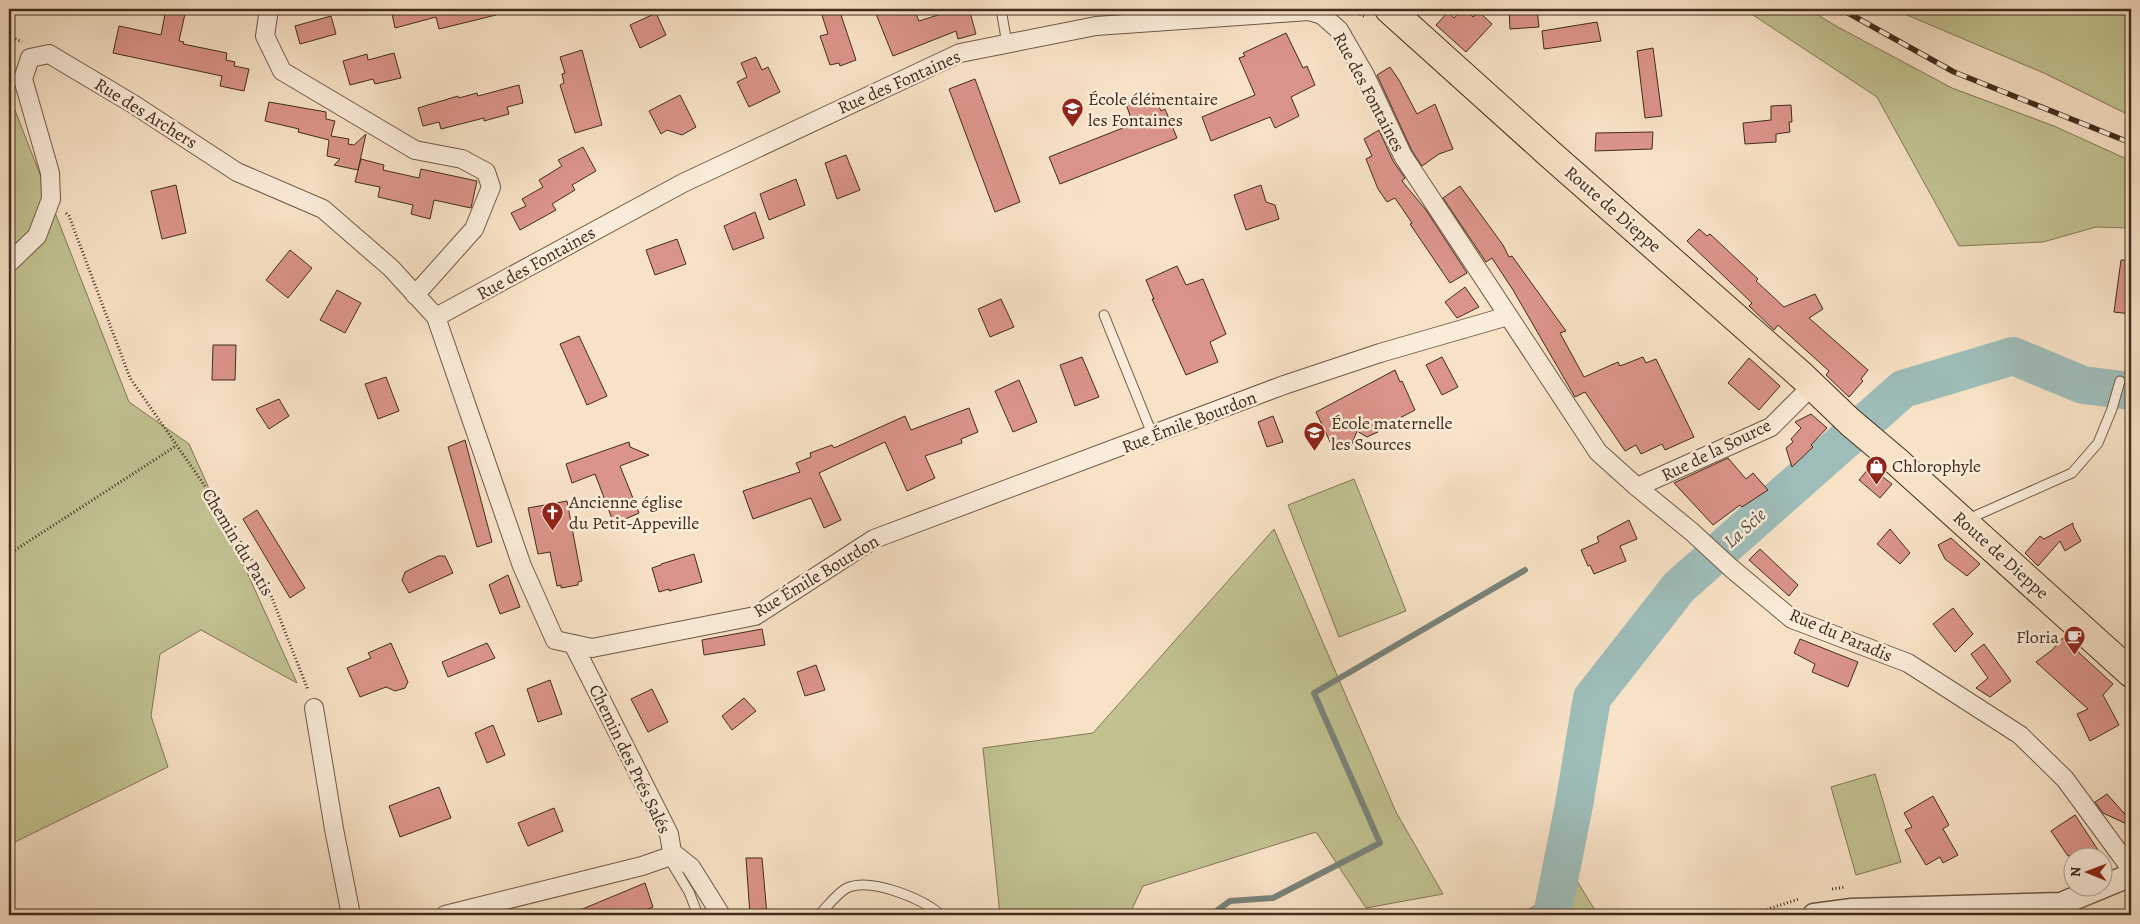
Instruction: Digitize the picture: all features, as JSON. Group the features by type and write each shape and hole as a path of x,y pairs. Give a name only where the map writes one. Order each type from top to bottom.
{"main road":[{"name":"Route de Dieppe","path":"1389,9 1551,156 1666,255 2131,673"}],"street":[{"path":"269,9 265,36 282,71 415,150 462,159 486,172 491,187 474,229 415,294"},
{"name":"Rue des Fontaines","path":"436,317 683,183 960,53 1096,26 1309,11 1322,15 1339,30 1365,75 1403,156 1508,316"},
{"name":"Rue des Archers","path":"9,263 37,236 51,199 50,174 23,79 30,58 49,54 133,104 237,172 323,209 391,268 436,317"},
{"name":"Rue Émile Bourdon","path":"436,317 522,566 555,640 592,648 755,616 874,540 1293,382 1380,353 1508,316"},
{"name":"Rue du Paradis","path":"1508,316 1598,452 1637,488 1692,532 1731,568 1792,618 1908,663 2020,735 2065,779 2131,869"},
{"name":"Rue de la Source","path":"1637,488 1771,427 1812,386"},
{"name":"Chemin des Prés Salés","path":"445,915 642,866 670,854 669,834 573,644"},
{"path":"314,708 334,829 351,915"},
{"path":"670,854 691,867 721,915"},
{"path":"1814,915 1852,910 2061,904 2131,875"}],"lane":[{"path":"1001,9 1007,44"},
{"path":"1104,315 1153,436"},
{"path":"1962,521 2072,473 2098,443 2114,403 2120,380"},
{"path":"670,854 698,915"},
{"path":"819,915 845,889 855,886 877,886 906,896 936,910 941,915"}],"path":[{"name":"Chemin du Patis","path":"51,199 69,216 130,378 216,502 266,583 314,708"},
{"path":"9,554 176,446"}],"green space":[{"path":"1744,9 1808,9 1952,88 2054,126 2131,161 2131,228 2096,227 2043,242 1959,246 1877,97"},
{"path":"1898,9 2131,9 2131,116 2046,74 1907,15"},
{"path":"9,95 129,402 189,444 297,683 201,630 160,654 151,716 168,767 9,845"},
{"path":"1354,479 1406,611 1339,637 1288,505"},
{"path":"1274,529 1396,812 1443,894 1366,908 1316,832 1143,886 1129,915 1000,915 983,748 1093,733"},
{"path":"1875,774 1901,862 1856,875 1831,787"},
{"path":"1577,881 1598,915 1519,915"}],"building":[{"path":"166,9 186,9 179,41 184,42 183,44 227,53 226,60 235,62 234,66 249,69 244,91 220,86 222,76 113,53 119,26 161,35"},
{"path":"391,9 495,9 496,15 439,29 436,17 395,28"},
{"path":"820,9 839,9 856,60 840,66 839,63 830,65 820,36 828,34"},
{"path":"874,9 909,9 911,14 915,12 919,21 957,9 969,9 976,34 958,39 956,31 893,56"},
{"path":"1464,9 1473,17 1479,12 1492,24 1466,52 1436,25 1448,12 1454,18"},
{"path":"1509,9 1537,9 1539,27 1510,29"},
{"path":"656,13 666,35 640,48 630,25"},
{"path":"331,16 336,34 300,44 295,26"},
{"path":"1597,22 1601,41 1544,49 1542,31"},
{"path":"1286,33 1303,68 1307,66 1315,85 1291,97 1299,116 1275,128 1270,117 1211,141 1202,117 1255,95 1239,58 1245,56 1243,53"},
{"path":"1653,48 1662,116 1645,118 1637,51"},
{"path":"582,50 602,125 575,133 560,85 564,83 562,74 565,73 560,57"},
{"path":"394,53 401,78 375,84 373,79 350,85 343,61 367,54 368,60"},
{"path":"756,57 762,70 768,67 780,92 749,107 737,82 747,77 741,63"},
{"path":"1390,67 1417,114 1435,104 1453,149 1439,154 1422,166 1412,151 1377,75"},
{"path":"975,79 1020,202 995,212 949,89"},
{"path":"519,85 523,103 507,107 509,114 441,129 439,122 423,126 418,108 458,96 459,98 477,93 478,96"},
{"path":"1153,93 1161,111 1165,109 1177,138 1060,184 1049,157 1133,124 1126,104"},
{"path":"680,95 696,127 682,135 667,130 661,134 649,111"},
{"path":"269,102 326,112 326,119 335,121 331,136 349,139 348,144 354,145 366,134 358,170 334,165 340,159 327,156 329,140 298,132 299,129 265,121"},
{"path":"1791,105 1792,122 1789,122 1790,132 1776,134 1776,142 1745,144 1743,123 1771,120 1771,106"},
{"path":"1379,130 1393,161 1405,178 1402,181 1426,210 1467,273 1450,283 1410,224 1412,223 1395,198 1387,202 1378,189 1366,159 1372,156 1364,139"},
{"path":"1653,132 1652,149 1595,151 1596,133"},
{"path":"583,147 596,171 572,185 575,190 552,204 556,210 520,230 511,213 526,206 522,199 543,187 539,180 562,166 558,160"},
{"path":"846,155 860,190 837,199 825,163"},
{"path":"361,159 384,165 383,170 419,178 421,169 477,181 471,208 434,200 430,219 411,214 413,205 378,197 380,187 355,182"},
{"path":"796,179 805,205 769,220 760,194"},
{"path":"176,185 186,233 162,239 151,191"},
{"path":"1261,185 1266,202 1275,205 1279,219 1246,230 1234,195"},
{"path":"1460,186 1503,245 1509,257 1512,256 1566,331 1560,333 1584,377 1618,362 1620,366 1643,357 1646,363 1656,359 1694,437 1665,450 1662,444 1641,454 1636,445 1625,451 1585,392 1575,397 1513,290 1492,258 1486,262 1443,198"},
{"path":"755,212 764,238 733,250 724,226"},
{"path":"1699,229 1707,236 1710,234 1758,279 1756,281 1784,307 1815,294 1823,309 1809,318 1868,370 1861,379 1863,381 1849,397 1826,375 1829,371 1778,325 1774,330 1749,306 1752,303 1687,241"},
{"path":"677,239 686,264 655,275 646,250"},
{"path":"290,250 312,268 288,298 266,280"},
{"path":"2121,260 2131,260 2131,314 2114,312"},
{"path":"1177,266 1186,285 1203,279 1226,334 1210,342 1218,362 1186,375 1152,299 1154,299 1146,280"},
{"path":"1465,287 1479,307 1457,318 1445,302"},
{"path":"337,290 361,303 345,333 320,320"},
{"path":"1001,299 1014,327 990,337 978,309"},
{"path":"579,336 607,396 587,405 560,344"},
{"path":"213,345 236,345 235,380 212,380"},
{"path":"1082,357 1099,397 1075,406 1060,365"},
{"path":"1442,357 1458,387 1442,395 1426,365"},
{"path":"1749,358 1780,386 1759,410 1728,383"},
{"path":"1395,370 1415,410 1367,437 1357,431 1351,446 1342,450 1333,448 1316,412"},
{"path":"386,377 399,411 378,419 365,384"},
{"path":"1019,380 1037,422 1013,432 995,391"},
{"path":"279,399 289,416 269,429 256,409"},
{"path":"969,408 978,432 961,439 962,443 925,456 935,478 907,491 885,442 819,473 841,520 824,528 811,498 753,519 743,491 800,472 796,463 811,457 810,453 832,445 834,448 905,416 911,430"},
{"path":"1811,414 1827,428 1811,445 1813,447 1792,467 1786,448 1793,442 1791,439 1801,428 1795,422"},
{"path":"1273,416 1283,442 1267,447 1258,422"},
{"path":"465,440 492,542 477,547 448,447"},
{"path":"629,442 630,447 649,455 620,466 639,513 614,524 595,474 572,483 566,464"},
{"path":"1728,458 1746,479 1753,473 1768,490 1742,507 1740,505 1713,525 1674,483"},
{"path":"1870,467 1892,484 1880,498 1859,480"},
{"name":"Ancienne église du Petit-Appeville","path":"567,501 582,581 578,582 578,585 561,588 561,585 557,586 550,552 538,554 528,508"},
{"path":"257,510 305,588 290,598 243,519"},
{"path":"1629,520 1637,539 1620,546 1626,561 1594,574 1581,550 1599,542 1597,537"},
{"path":"2073,523 2081,541 2065,551 2060,541 2038,566 2025,553 2040,536 2044,539"},
{"path":"1890,529 1910,553 1900,564 1877,544"},
{"path":"1951,538 1980,564 1967,576 1945,559 1938,545"},
{"path":"1760,549 1798,585 1789,596 1749,560"},
{"path":"694,554 702,582 659,592 652,568"},
{"path":"438,556 445,556 453,573 409,593 402,580 405,572"},
{"path":"508,575 520,607 500,614 489,585"},
{"path":"1953,608 1973,634 1955,652 1933,624"},
{"path":"762,629 765,645 704,655 702,640"},
{"path":"2063,638 2113,684 2103,695 2119,725 2090,741 2077,714 2088,709 2036,662 2052,650"},
{"path":"1800,639 1858,662 1848,687 1812,672 1815,664 1794,653"},
{"path":"391,643 408,682 405,688 395,691 386,687 360,697 347,668 371,658 368,653"},
{"path":"487,643 495,658 448,677 442,662"},
{"path":"1984,644 2011,681 1990,697 1976,688 1988,678 1971,654"},
{"path":"816,665 825,690 805,696 797,672"},
{"path":"550,680 562,714 538,722 527,689"},
{"path":"652,689 668,722 648,732 631,699"},
{"path":"744,698 756,711 732,730 722,716"},
{"path":"493,725 505,755 487,763 475,733"},
{"path":"439,787 451,818 400,837 389,806"},
{"path":"2107,794 2131,821 2131,826 2103,813 2095,802"},
{"path":"1933,796 1949,825 1943,829 1958,855 1943,863 1940,857 1926,865 1905,830 1912,827 1904,813"},
{"path":"554,808 563,831 528,846 518,823"},
{"path":"2075,815 2095,846 2062,847 2051,831"},
{"path":"746,858 762,858 767,915 750,915"},
{"path":"645,883 653,907 633,915 568,915"}],"waterway":[{"name":"La Scie","path":"1552,915 1574,805 1592,698 1679,587 1903,389 2013,356 2083,385 2131,391"},
{"path":"1211,915 1230,901 1273,898 1380,843 1314,693 1525,570"}],"railway":[{"path":"1841,9 1954,72 2131,143"}],"place":[{"name":"École élémentaire les Fontaines","path":"1072,128"},
{"name":"École maternelle les Sources","path":"1315,452"},
{"name":"Chlorophyle","path":"1876,485"},
{"name":"Ancienne église du Petit-Appeville","path":"553,531"},
{"name":"Floria","path":"2075,656"}]}
